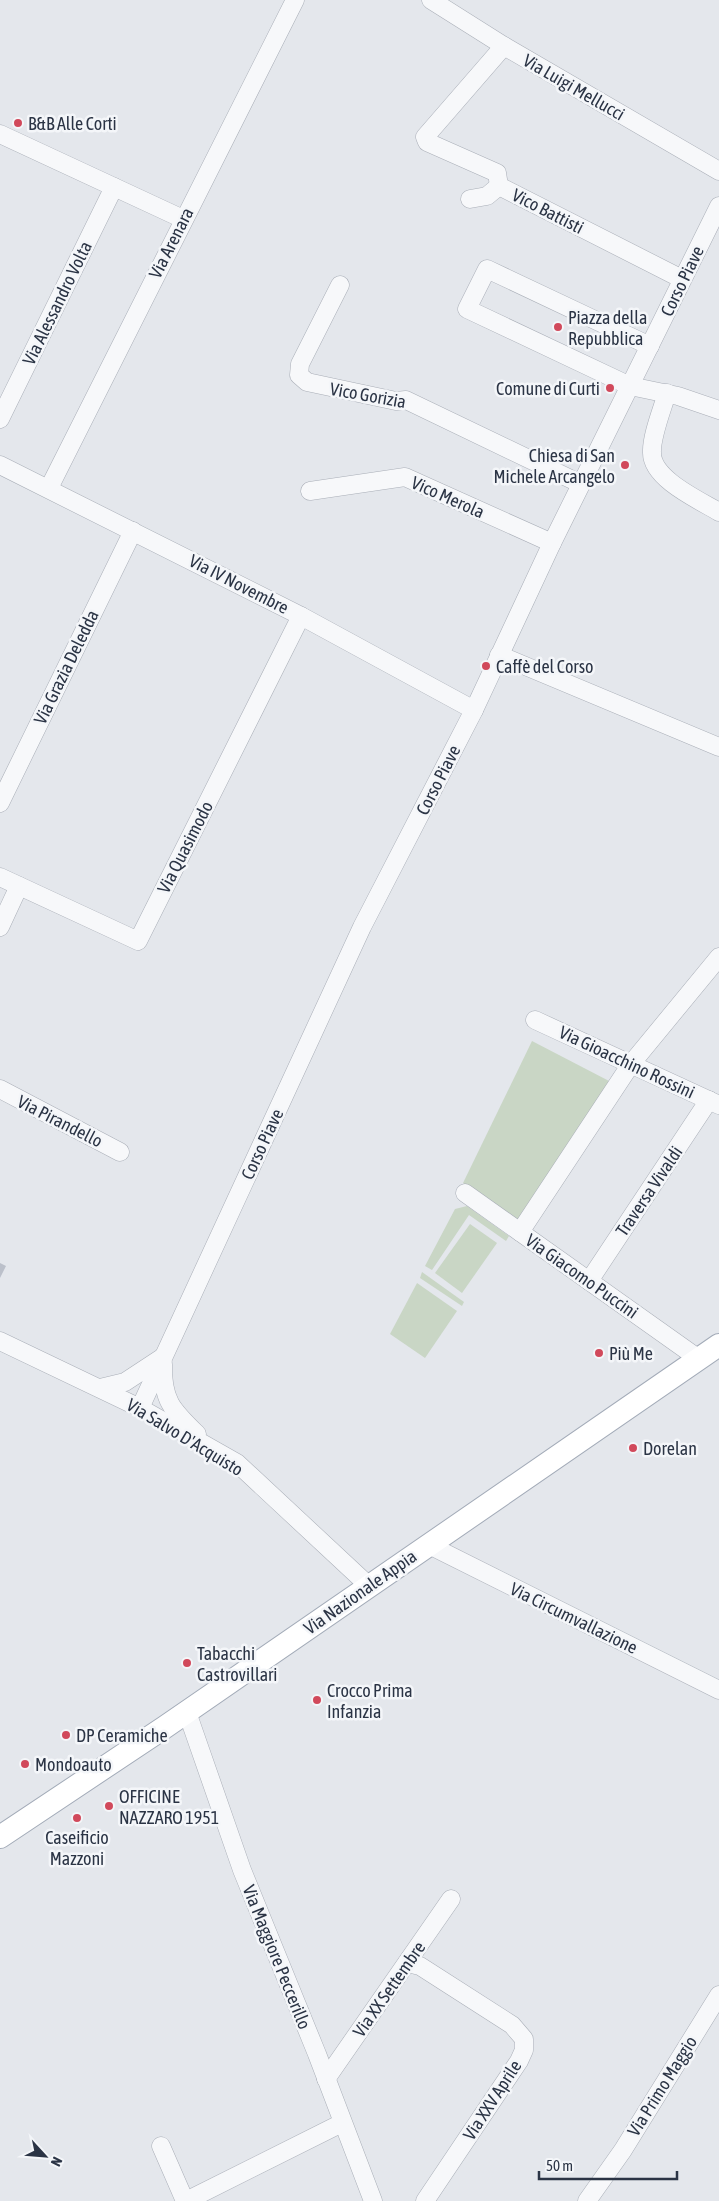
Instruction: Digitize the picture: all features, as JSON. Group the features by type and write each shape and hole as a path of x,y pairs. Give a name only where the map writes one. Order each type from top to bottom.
{"main road":[{"name":"Via Nazionale Appia","path":"0,1837 187,1712 719,1345"}],"street":[{"name":"Via Arenara","path":"49,488 295,0"},
{"name":"Via Luigi Mellucci","path":"431,0 504,46 719,171"},
{"name":"Vico Battisti","path":"504,46 425,137 430,145 497,172 499,186 682,279"},
{"path":"0,134 183,220"},
{"path":"470,199 487,196 499,186"},
{"name":"Via Alessandro Volta","path":"0,419 114,187"},
{"name":"Corso Piave","path":"140,1408 362,927 474,710 552,543 719,206"},
{"path":"650,346 487,269 467,310 630,386 667,393 719,410"},
{"name":"Vico Gorizia","path":"340,285 300,364 299,375 307,382 396,401 406,400 581,484"},
{"path":"667,393 651,452 653,463 665,479 719,512"},
{"name":"Via IV Novembre","path":"0,465 301,616 474,710"},
{"name":"Vico Merola","path":"310,491 406,477 552,543"},
{"name":"Via Grazia Deledda","path":"0,803 133,531"},
{"name":"Via Quasimodo","path":"0,877 138,942 301,616"},
{"path":"499,655 719,748"},
{"path":"0,927 19,886"},
{"path":"520,1232 631,1064 719,957"},
{"name":"Via Gioacchino Rossini","path":"535,1020 714,1102"},
{"name":"Via Pirandello","path":"0,1089 120,1152"},
{"name":"Traversa Vivaldi","path":"589,1281 714,1102"},
{"name":"Via Giacomo Puccini","path":"465,1193 699,1359"},
{"name":"Via Salvo D'Acquisto","path":"0,1341 140,1408 237,1463 369,1586"},
{"path":"100,1388 125,1382 164,1356"},
{"name":"Corso Piave","path":"164,1356 162,1386 169,1403 215,1451"},
{"name":"Via Circumvallazione","path":"429,1545 719,1690"},
{"name":"Via Maggiore Peccerillo","path":"187,1712 242,1870 326,2079 372,2200"},
{"name":"Via XX Settembre","path":"326,2079 451,1899"},
{"name":"Via XXV Aprile","path":"407,1963 420,1966 512,2025 524,2039 524,2050 519,2061 425,2201"},
{"name":"Via Primo Maggio","path":"587,2201 623,2150 719,1995"},
{"path":"161,2146 185,2201 342,2124"}],"green space":[{"path":"532,1041 611,1082 517,1221 463,1183"},
{"path":"467,1206 509,1236 506,1241 469,1215 432,1270 425,1266 455,1209"},
{"path":"470,1224 497,1243 462,1293 435,1273"},
{"path":"422,1272 464,1302 462,1306 420,1278"},
{"path":"417,1283 457,1311 425,1358 390,1334"}],"building":[{"path":"0,1263 6,1266 0,1278"}],"place":[{"name":"B&B Alle Corti","path":"18,123"},
{"name":"Piazza della Repubblica","path":"558,327"},
{"name":"Comune di Curti","path":"610,388"},
{"name":"Chiesa di San Michele Arcangelo","path":"625,465"},
{"name":"Caffè del Corso","path":"486,666"},
{"name":"Più Me","path":"599,1353"},
{"name":"Dorelan","path":"633,1448"},
{"name":"Tabacchi Castrovillari","path":"187,1663"},
{"name":"Crocco Prima Infanzia","path":"317,1700"},
{"name":"DP Ceramiche","path":"66,1735"},
{"name":"Mondoauto","path":"25,1764"},
{"name":"OFFICINE NAZZARO 1951","path":"109,1806"},
{"name":"Caseificio Mazzoni","path":"77,1818"}]}
